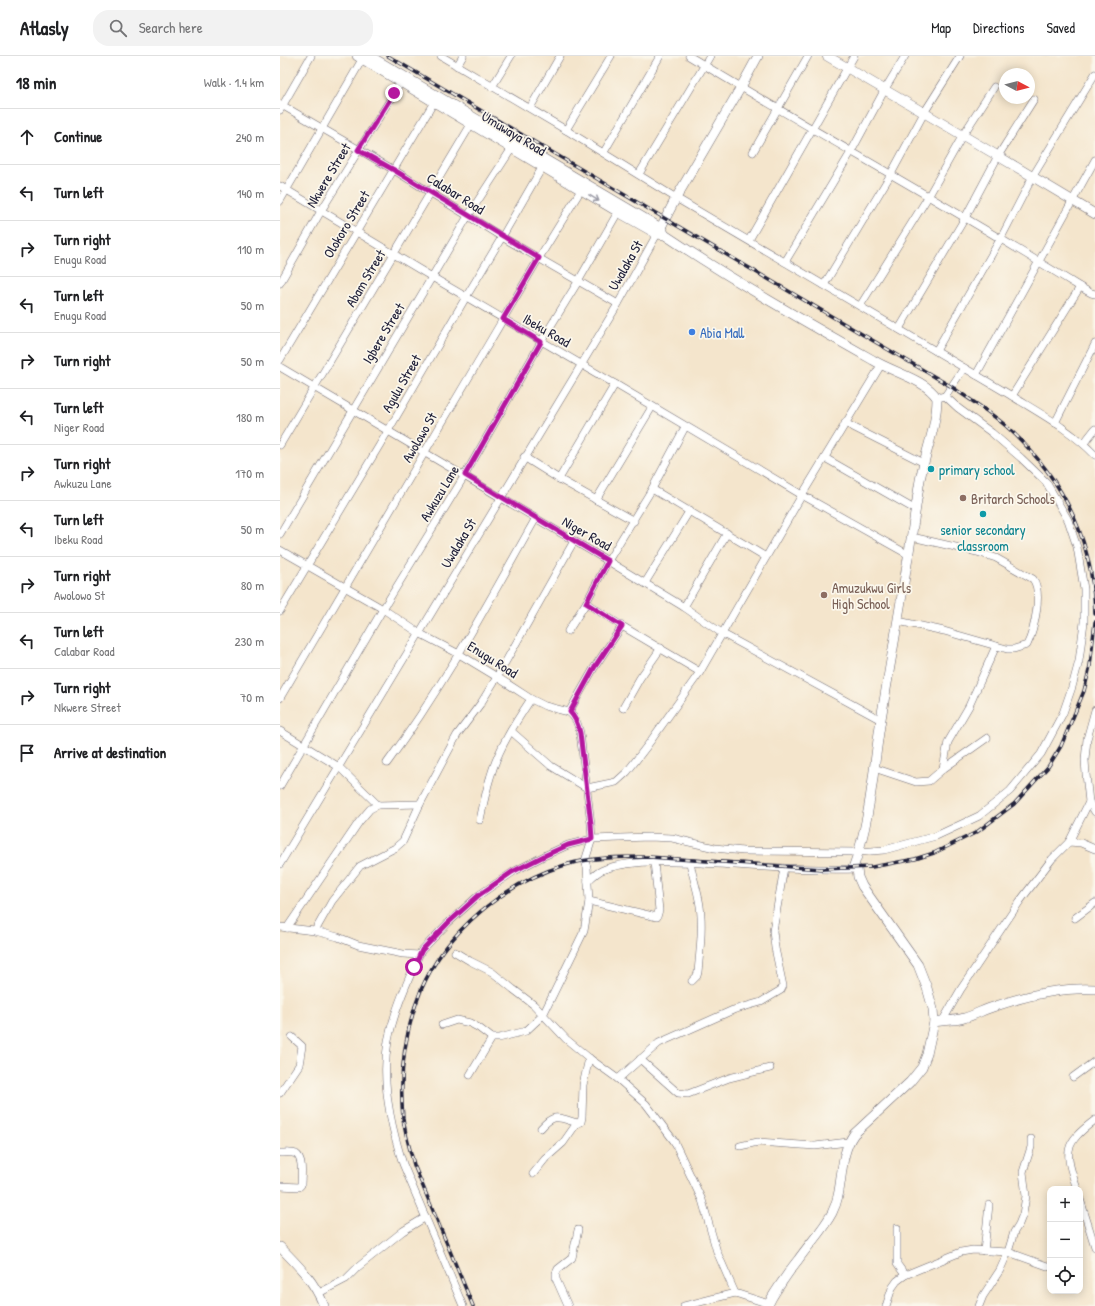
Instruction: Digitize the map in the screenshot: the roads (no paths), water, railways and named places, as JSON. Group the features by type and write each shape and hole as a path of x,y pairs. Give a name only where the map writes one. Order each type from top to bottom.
{"street":[{"path":"281,106 311,56"},
{"path":"441,56 604,152 676,198 936,350 1055,422 1084,443 1095,455"},
{"path":"457,66 463,56"},
{"path":"492,87 511,56"},
{"path":"530,108 560,56"},
{"path":"566,130 611,56"},
{"path":"604,152 660,56"},
{"path":"689,56 813,130 1001,238 1080,287 1095,294"},
{"path":"639,174 710,56"},
{"path":"463,1306 403,1164 392,1122 387,1081 386,1061 388,1042 394,1019 405,987 422,950 448,923 479,895 512,872 568,845 592,839 649,837 672,838 715,848 743,851 859,852 884,850 936,836 979,816 1010,791 1041,754 1063,713 1079,661 1084,622 1084,589 1077,547 1068,520 1046,482 1022,458 992,433 924,385 881,365 757,294 661,233 676,198 758,56"},
{"path":"753,152 808,56"},
{"path":"827,56 1033,176 1095,214"},
{"path":"749,240 854,56"},
{"path":"785,262 906,56"},
{"path":"824,285 890,174 924,113 960,56"},
{"path":"280,201 283,188 322,129 363,57"},
{"name":"Umuwaya Road","path":"363,57 434,102 473,121 512,148 618,212 661,233"},
{"name":"Umuwaya Road","path":"363,57 661,233"},
{"path":"936,350 1001,238 1033,176 1095,74"},
{"name":"Nkwere Street","path":"280,283 321,211 401,82"},
{"path":"860,306 928,197 963,135 994,87"},
{"name":"Olokoro Street","path":"280,360 434,102"},
{"path":"899,329 965,218 998,156 1031,104"},
{"name":"Calabar Road","path":"281,106 394,170 502,237 579,280 618,304"},
{"name":"Abam Street","path":"280,445 314,386 395,255 473,121"},
{"name":"Igbere Street","path":"280,534 468,216 512,148"},
{"path":"976,375 1095,160"},
{"name":"Agulu Street","path":"280,611 388,431 543,166"},
{"name":"Ibeku Road","path":"283,188 541,342 581,364 802,495 909,555"},
{"name":"Awolowo St","path":"280,698 539,258 581,190"},
{"name":"Awkuzu Lane","path":"280,786 383,609 465,475 618,212"},
{"name":"Uwalaka St","path":"280,864 524,457 661,233"},
{"path":"1012,396 1080,287"},
{"path":"1055,422 1095,344"},
{"path":"511,731 551,766 587,788 616,782 627,772 700,672 766,556 881,365"},
{"name":"Niger Road","path":"280,367 465,475 645,583 684,607 723,634 881,720"},
{"path":"938,1021 918,965 862,886 856,869 853,868 859,852 870,803 881,720 912,537 920,480 941,397 964,368"},
{"path":"559,479 615,384"},
{"path":"596,500 652,407"},
{"path":"846,423 924,463"},
{"path":"568,632 586,603 608,561 634,521 685,426"},
{"path":"1084,443 1095,429"},
{"path":"524,457 559,479 634,521"},
{"path":"825,458 916,510"},
{"path":"652,489 766,556"},
{"path":"645,583 690,510"},
{"path":"387,763 401,744 459,654 536,518"},
{"path":"684,607 727,533"},
{"path":"898,621 944,631 996,646 1014,649 1027,645 1033,630 1036,614 1038,592 1036,582 1033,579 996,558 977,552 912,537"},
{"path":"314,931 332,902 360,866 396,848 403,841 420,804 457,736 498,677 574,541"},
{"name":"Enugu Road","path":"280,550 383,609 419,633 498,677 531,699 545,706 570,712"},
{"path":"586,603 700,672"},
{"path":"442,1025 457,1020 470,1023 480,1028 492,1038 499,1038 526,1030 543,1015 584,931 589,901 587,867 585,861 592,839 580,733 574,715 570,712 594,668 622,626"},
{"path":"943,769 948,742 969,706 996,646"},
{"path":"624,708 640,678 661,648"},
{"path":"480,820 490,777 500,752 531,699"},
{"path":"1095,710 1087,739 1085,760 1089,802 1095,812"},
{"path":"280,731 339,767 378,805"},
{"path":"874,768 916,782 929,781 943,769 987,738"},
{"path":"684,1306 735,1293 769,1305 798,1260 824,1227 833,1211 838,1193 843,1157 848,1142 854,1134 910,1082 922,1067 928,1054 938,1021 961,990 1020,901 1061,848 1069,842 1089,802"},
{"path":"419,955 403,954 365,947 314,931 284,928 359,822 370,809 378,805 420,804"},
{"path":"1069,842 1081,843 1095,849"},
{"path":"588,882 603,869 635,863 654,862 784,868 856,869"},
{"path":"589,901 657,917 659,910 654,862"},
{"path":"690,863 700,907 701,922 698,972 697,976 692,981"},
{"path":"618,1079 659,1043 691,1027 733,1010 761,1002 781,990 782,986 774,948 773,931 784,868"},
{"path":"1075,918 1095,903"},
{"path":"455,952 492,972 534,1005 566,1039 618,1079 646,1104 674,1142 702,1200 718,1252 735,1293"},
{"path":"938,1021 962,1019 1022,997 1047,992 1083,988 1095,989"},
{"path":"280,1093 299,1065 302,1046 292,1037"},
{"path":"470,1075 492,1038"},
{"path":"533,1174 545,1159 563,1143 577,1124 581,1122 583,1085 589,1058"},
{"path":"640,1060 673,1090 682,1094 688,1094 729,1078 770,1068"},
{"path":"1073,1077 1095,1061"},
{"path":"541,1128 552,1117 557,1117 577,1124"},
{"path":"1076,1186 1069,1164 1068,1151 1072,1141 1081,1131 1095,1120"},
{"path":"979,1306 983,1296 1000,1270 1008,1252 1014,1232 1023,1214 1026,1196 1023,1172 1031,1147 1030,1138"},
{"path":"740,1146 758,1142 815,1146 848,1142"},
{"path":"280,1153 295,1153 298,1155 302,1170 301,1185 299,1187 280,1186"},
{"path":"984,1251 989,1205"},
{"path":"1083,1209 1095,1247"},
{"path":"319,1293 346,1279 358,1267 403,1231 426,1217"},
{"path":"897,1228 897,1264 905,1275"},
{"path":"568,1306 556,1279 556,1273 558,1269 572,1258 578,1230"},
{"path":"280,1246 303,1270 319,1293 324,1306"},
{"path":"886,1306 892,1288 897,1281 905,1275 962,1252 973,1250 1008,1252 1047,1266"}],"railway":[{"path":"388,56 952,387 1000,421 1026,445 1043,466 1071,511 1081,535 1088,560 1093,586 1095,614"},
{"path":"473,1306 414,1165 405,1130 402,1102 404,1053 415,1005 432,968 462,929 480,912 521,884 543,873 565,865 586,860 618,857 649,857 822,869 872,867 915,859 934,853 977,832 1014,804 1048,767 1061,746 1084,691 1090,666 1095,622"}],"place":[{"name":"Abia Mall","path":"692,332"},
{"name":"primary school","path":"931,469"},
{"name":"Britarch Schools","path":"963,498"},
{"name":"senior secondary classroom","path":"983,514"},
{"name":"Amuzukwu Girls High School","path":"824,595"}]}
